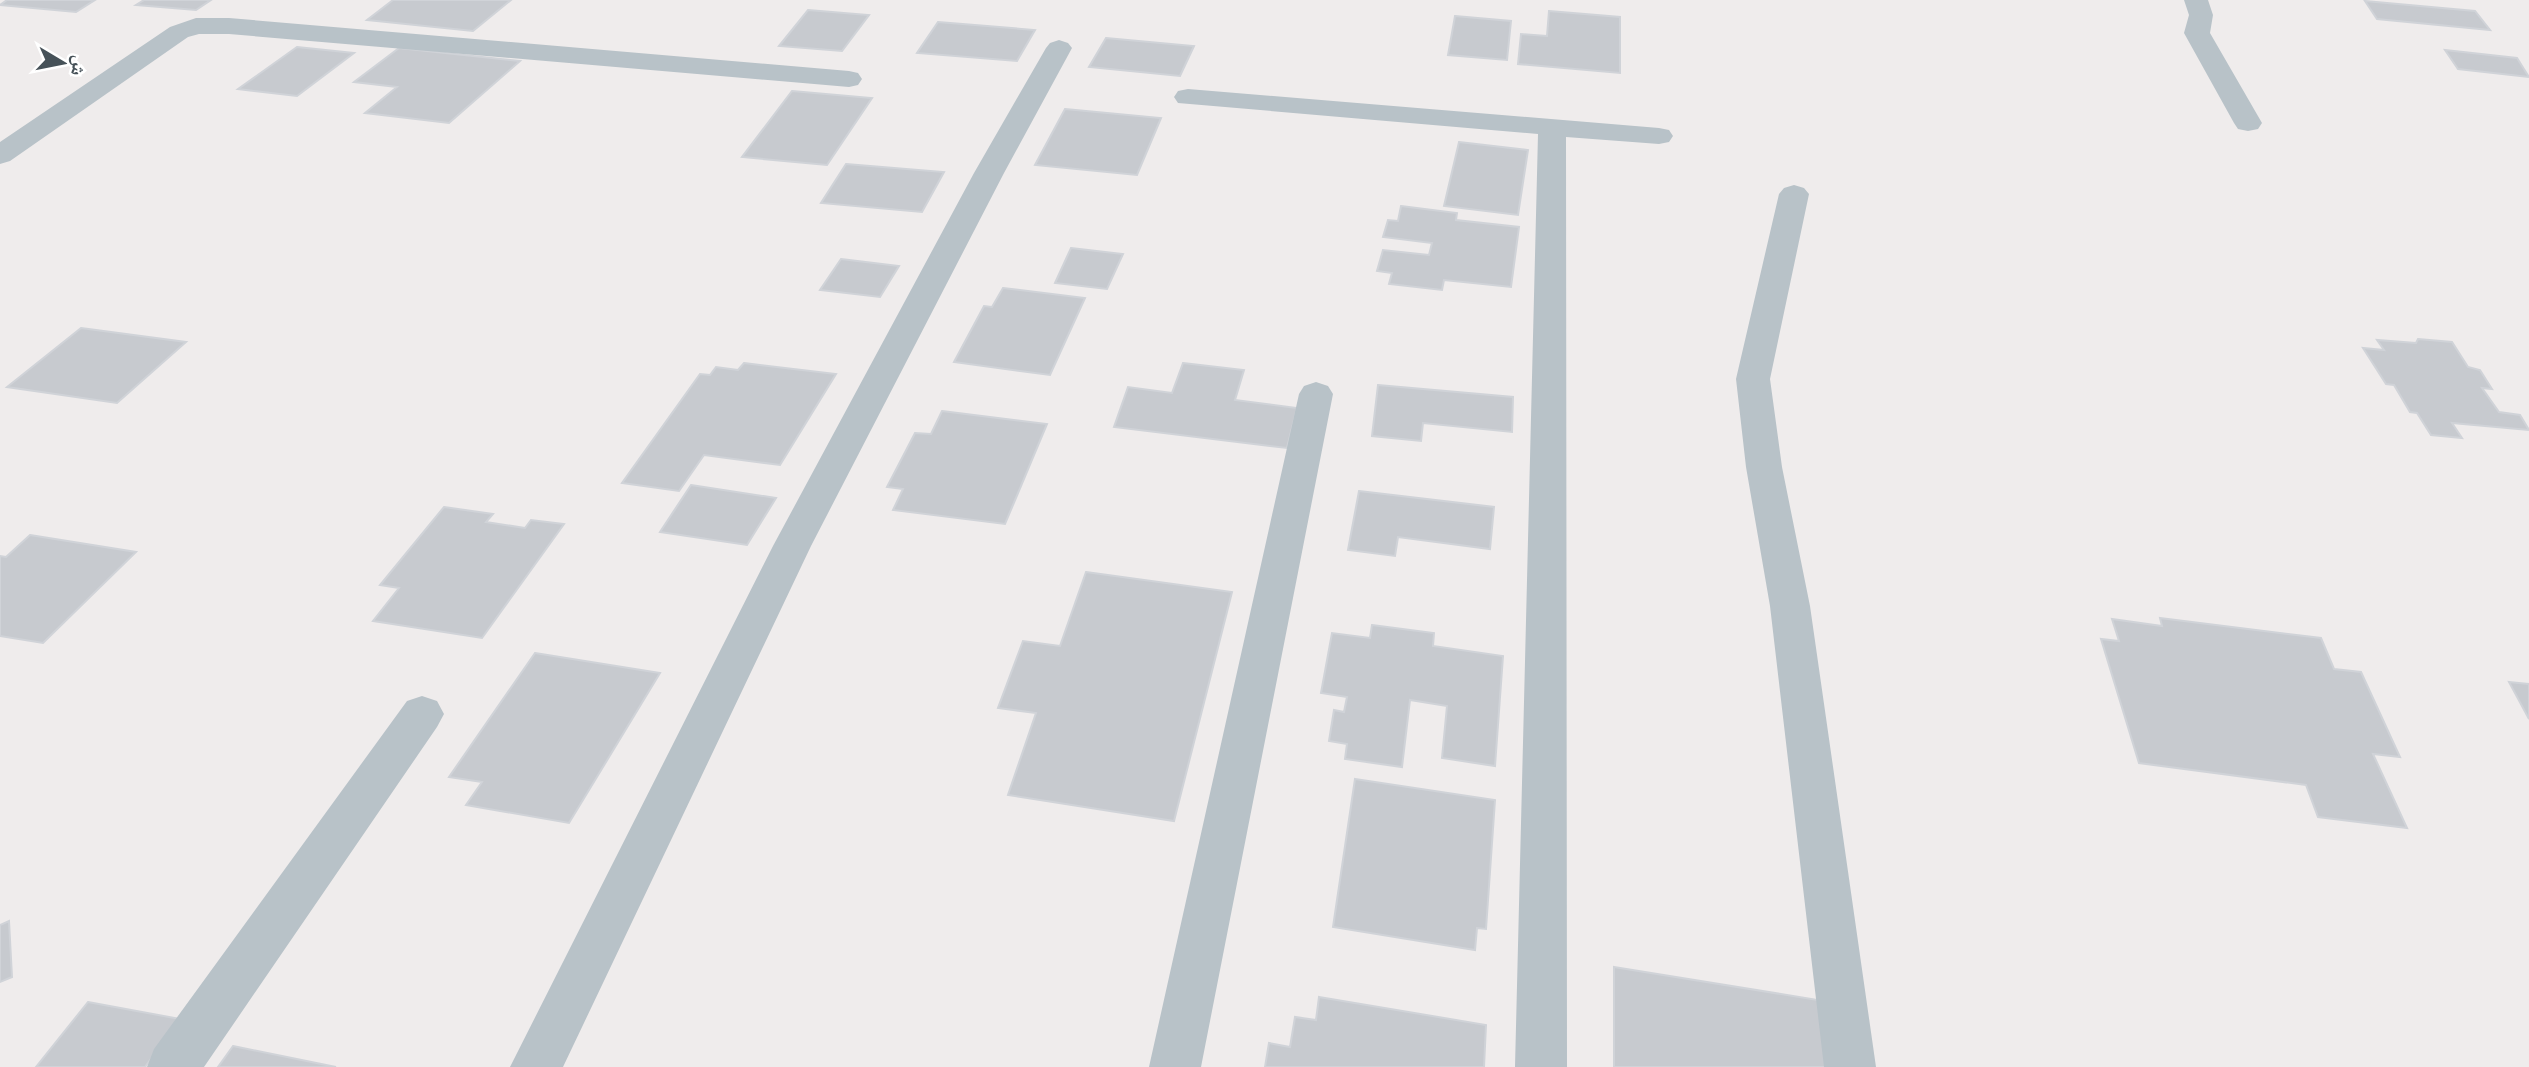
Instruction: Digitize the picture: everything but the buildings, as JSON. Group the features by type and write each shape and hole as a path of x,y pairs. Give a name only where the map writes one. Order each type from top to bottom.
{"street":[{"path":"2196,0 2201,15 2197,33 2248,123"},
{"path":"0,155 179,32 196,26 229,26 849,79"},
{"path":"536,1067 792,546 989,173 1059,48"},
{"path":"1188,97 1659,136"},
{"path":"1541,1067 1552,128"},
{"path":"1794,194 1753,379 1764,467 1790,606 1850,1067"},
{"path":"1175,1067 1316,394"},
{"path":"173,1067 422,714"}]}
